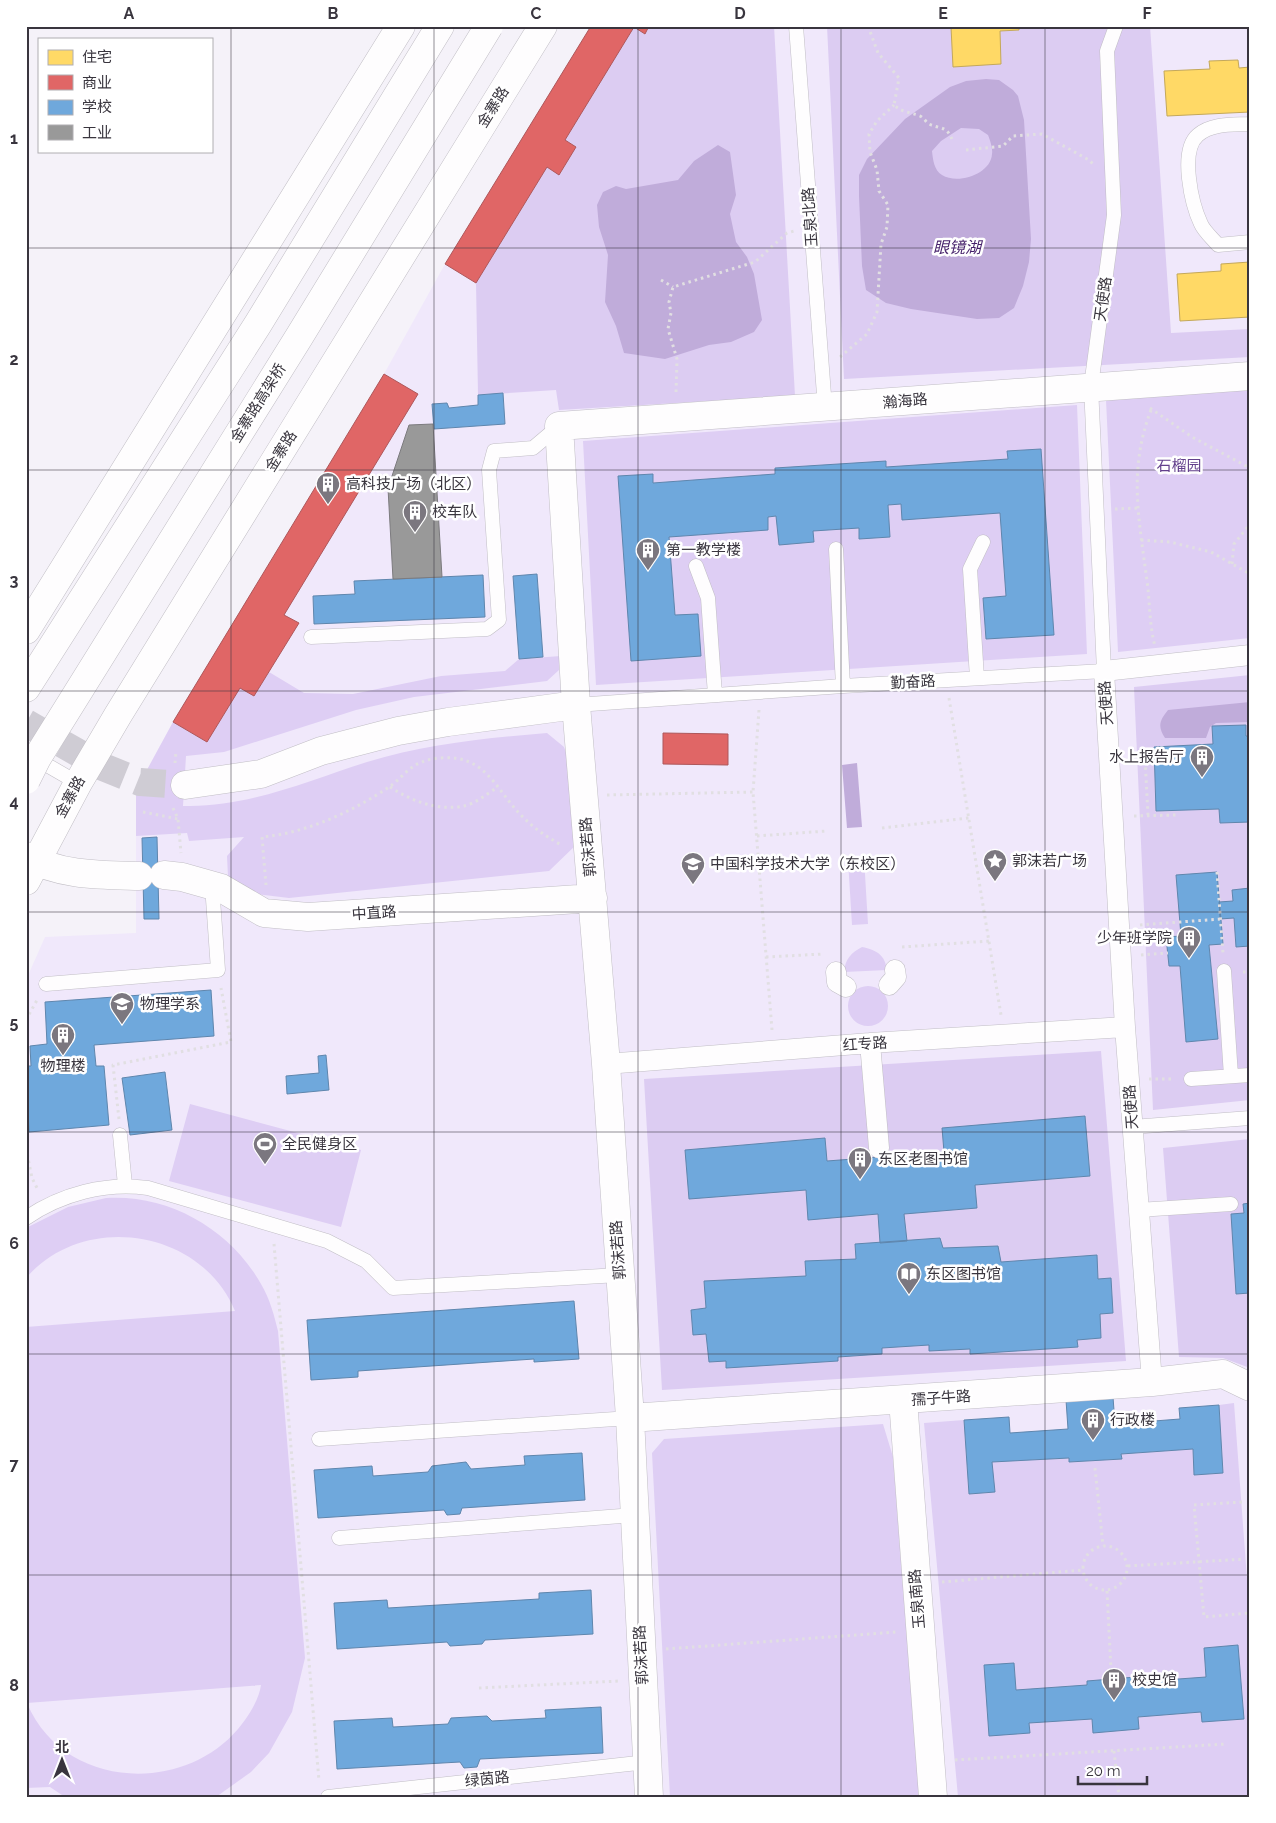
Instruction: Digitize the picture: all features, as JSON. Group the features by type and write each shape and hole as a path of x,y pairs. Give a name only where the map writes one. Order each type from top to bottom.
{"main road":[{"path":"26,630 400,26"},
{"path":"26,688 258,324 440,26"},
{"name":"金寨路高架桥","path":"26,780 37,758 299,337 489,26"},
{"name":"金寨路","path":"29,866 78,783 543,26"},
{"name":"瀚海路","path":"559,426 825,408 1091,386 1250,376"},
{"name":"郭沫若路","path":"559,426 576,705 606,1064 630,1418 649,1797"},
{"path":"176,785 261,774 321,751 398,731 448,722 576,705"},
{"name":"中直路","path":"29,866 78,874 162,876 212,885 221,888 264,913 308,917 592,898"},
{"name":"孺子牛路","path":"630,1418 1152,1382 1223,1374 1250,1387"},
{"name":"玉泉南路","path":"903,1400 933,1797"}],"street":[{"name":"勤奋路","path":"1104,671 1250,656"},
{"name":"天使路","path":"1104,671 1125,1027 1152,1382"},
{"name":"红专路","path":"606,1064 870,1043 1125,1027"},
{"path":"870,1043 879,1148"}],"lane":[{"name":"玉泉北路","path":"796,26 825,408"},
{"name":"天使路","path":"1104,671 1091,386 1114,215 1106,51 1116,26"},
{"path":"1250,124 1213,127 1196,136 1189,154 1190,197 1201,226 1218,244 1250,242"},
{"path":"311,638 487,630 499,620 489,470 494,451 533,448 559,426"},
{"path":"977,678 970,569 983,542"},
{"path":"836,549 842,686"},
{"path":"696,566 708,598 715,694"},
{"name":"勤奋路","path":"576,705 715,694 1104,671"},
{"path":"26,753 78,783"},
{"path":"46,984 218,970 212,885"},
{"path":"1224,971 1231,1076"},
{"path":"1191,1080 1250,1075"},
{"path":"1132,1127 1250,1118"},
{"path":"120,1135 125,1185"},
{"path":"26,1218 44,1205 83,1192 125,1185 148,1188 327,1241 366,1261 392,1288 620,1275"},
{"path":"1138,1210 1231,1204"},
{"path":"319,1439 630,1418"},
{"path":"339,1538 634,1515"},
{"name":"绿茵路","path":"323,1792 647,1762"}],"path":[{"path":"822,368 850,350 867,334 877,312 880,244 887,227 888,205 879,190 877,170 870,152 869,134 877,121 894,105 899,78 878,53 868,26"},
{"path":"894,105 901,111 922,117 929,124 943,127 951,136 953,142"},
{"path":"966,150 986,150 1003,146 1013,136 1042,134 1089,160 1113,189"},
{"path":"661,280 673,287 754,262 787,233 811,226"},
{"path":"669,419 678,386 677,359 668,329 671,313 669,302 673,287"},
{"path":"1136,383 1151,410 1192,437 1250,468"},
{"path":"1151,410 1141,437 1136,481 1153,638 1160,665"},
{"path":"1232,564 1234,544 1250,524"},
{"path":"1141,540 1170,542 1211,552 1250,574"},
{"path":"946,680 1005,1034"},
{"path":"760,692 753,792 773,1050"},
{"path":"162,876 178,819 176,751"},
{"path":"1142,756 1145,762 1148,816"},
{"path":"264,913 266,884 262,837 284,835 340,815 390,787 405,772 422,762 445,758 466,760 487,773 519,813 541,833 589,860"},
{"path":"390,787 410,800 431,806 465,806 498,787"},
{"path":"584,796 753,792"},
{"path":"143,812 178,819"},
{"path":"1134,816 1178,815"},
{"path":"882,828 969,818"},
{"path":"756,836 827,832"},
{"path":"1217,872 1224,971 1250,972"},
{"path":"1119,926 1220,918"},
{"path":"902,947 989,941"},
{"path":"766,957 823,954"},
{"path":"120,1135 113,1065 230,1042 218,970"},
{"path":"26,1020 46,984"},
{"path":"1129,1078 1191,1080"},
{"path":"26,1148 32,1178 44,1205"},
{"path":"273,1225 323,1792"},
{"path":"1095,1468 1103,1546"},
{"path":"1242,1502 1194,1505 1204,1617 1249,1613"},
{"path":"1103,1546 1117,1549 1126,1560 1128,1566 1125,1580 1114,1589 1107,1591 1092,1586 1087,1581 1083,1570 1085,1559 1089,1553 1103,1546"},
{"path":"1128,1566 1246,1559"},
{"path":"916,1584 1083,1570"},
{"path":"1107,1591 1111,1670"},
{"path":"641,1650 920,1631"},
{"path":"479,1688 642,1680"},
{"path":"930,1762 1227,1744"},
{"path":"1114,1751 1119,1797"}],"shaded area":[{"name":"中国科学技术大学（东校区）","path":"591,26 1250,26 1250,1797 26,1797 26,980 45,937 136,933 136,790 173,722 384,374 445,264"},
{"path":"649,26 774,26 795,396 559,410 556,390 478,395 476,283 547,167 560,174 576,147 565,140 634,27 645,34"},
{"path":"827,26 1150,26 1171,333 1250,329 1250,357 844,379"},
{"path":"1250,675 1250,1100 1153,1110 1134,687"},
{"path":"1101,1051 1126,1361 662,1390 644,1079"},
{"path":"1250,1139 1250,1368 1223,1358 1179,1357 1163,1148"}],"green space":[{"name":"石榴园","path":"1250,390 1250,638 1118,652 1106,400"},
{"path":"1077,405 1087,654 596,685 583,441"},
{"path":"561,656 559,670 547,681 414,697 356,710 224,752 186,756 183,806 230,803 254,798 367,762 434,746 547,733 564,747 569,761 577,844 549,871 289,898 249,893 228,877 227,856 244,837 189,841 187,833 136,836 136,790 173,722 207,742 240,688 254,696 269,672 304,693 353,694 441,676 505,671 519,659"},
{"path":"864,858 868,924 852,925 848,860"},
{"path":"862,947 879,954 884,960 887,970 844,972 849,957"},
{"path":"868,986 882,992 888,1006 882,1020 868,1026 854,1020 848,1006 854,992"},
{"name":"全民健身区","path":"190,1104 361,1150 341,1227 169,1181"},
{"path":"106,1198 129,1198 175,1209 196,1219 233,1247 248,1264 267,1295 278,1331 305,1658 292,1712 269,1753 251,1772 216,1797 65,1797 50,1787 26,1788 26,1327 235,1311 219,1283 196,1262 169,1247 140,1239 109,1237 78,1243 50,1257 26,1278 26,1228 68,1207","holes":["261,1685 258,1697 242,1724 214,1750 186,1765 156,1772 125,1773 95,1766 67,1753 44,1732 27,1703"]},
{"path":"1234,1403 1250,1620 1250,1797 958,1797 924,1423 964,1420 969,1494 994,1492 992,1462 1069,1458 1069,1462 1122,1459 1121,1454 1193,1449 1194,1475 1223,1473 1219,1405"},
{"path":"883,1424 893,1457 919,1797 670,1797 652,1453 664,1439"}],"water":[{"name":"眼镜湖","path":"999,80 1018,96 1024,120 1031,239 1029,262 1023,286 1014,308 999,318 977,319 911,309 886,303 866,290 862,266 859,175 867,159 905,119 950,87 966,81","holes":["961,128 979,129 988,135 992,147 990,161 986,167 973,176 965,178 949,178 939,173 934,164 932,151 941,141"]},
{"path":"718,145 730,152 736,195 730,214 736,242 747,257 754,274 762,320 754,332 731,342 709,345 665,359 624,353 616,326 605,302 608,255 599,227 597,205 603,192 616,186 626,189 678,180 694,161"},
{"path":"1250,702 1250,722 1216,723 1210,727 1206,738 1165,738 1160,727 1161,720 1168,710"},
{"path":"857,763 862,827 847,828 842,765"}],"building: 住宅":[{"path":"1019,26 1019,30 1000,31 1001,64 953,67 951,27"},
{"path":"1238,60 1239,68 1250,67 1250,112 1167,116 1164,71 1210,69 1209,61"},
{"path":"1250,262 1250,317 1180,321 1177,274 1221,271 1221,264"}],"building: 商业":[{"path":"591,26 649,26 645,34 634,27 565,140 576,147 559,175 547,167 476,283 445,264"},
{"name":"高科技广场（北区）","path":"384,374 418,394 284,615 299,623 254,696 240,688 207,742 173,722"},
{"path":"663,733 728,734 728,765 663,764"}],"building: 学校":[{"path":"503,393 505,424 434,429 432,404 447,403 449,408 478,405 478,395"},
{"name":"第一教学楼","path":"1041,449 1054,635 986,639 983,598 1006,596 1000,513 902,520 901,504 888,505 890,537 859,539 859,528 813,531 814,542 779,545 776,516 768,517 768,530 669,537 675,615 698,614 701,656 631,661 618,476 653,474 653,483 775,474 775,468 886,461 886,467 1008,459 1007,451"},
{"path":"537,574 543,657 519,659 513,576"},
{"path":"483,575 485,617 314,624 313,596 355,594 354,581"},
{"name":"水上报告厅","path":"1246,725 1246,736 1250,736 1250,822 1220,823 1219,809 1156,811 1154,747 1213,744 1212,726"},
{"path":"157,837 159,919 144,919 142,838"},
{"name":"少年班学院","path":"1217,872 1223,944 1209,945 1218,1039 1186,1042 1180,966 1169,966 1166,937 1181,936 1176,875"},
{"path":"1250,888 1250,946 1236,947 1234,918 1220,919 1219,902 1233,901 1232,890"},
{"name":"物理楼","path":"211,990 214,1036 94,1045 96,1066 104,1066 109,1125 29,1132 26,1066 31,1066 30,1046 47,1044 45,1002"},
{"path":"326,1055 329,1090 287,1094 286,1076 319,1073 318,1056"},
{"path":"165,1072 172,1130 130,1135 122,1078"},
{"name":"东区老图书馆","path":"1085,1116 1090,1176 975,1185 977,1208 904,1214 907,1241 880,1243 878,1214 808,1220 806,1190 689,1199 685,1150 825,1138 827,1161 944,1152 942,1128"},
{"path":"1250,1203 1250,1293 1236,1294 1231,1214 1244,1213 1243,1204"},
{"name":"东区图书馆","path":"940,1238 943,1248 998,1246 1001,1262 1097,1255 1098,1279 1111,1278 1113,1313 1100,1314 1101,1338 1077,1340 1078,1347 970,1354 970,1349 929,1351 929,1345 882,1348 882,1354 838,1357 838,1361 726,1368 726,1361 709,1362 706,1334 693,1335 691,1310 706,1308 704,1281 806,1276 805,1261 856,1259 855,1244"},
{"path":"574,1301 579,1359 534,1362 534,1359 358,1371 358,1377 311,1380 307,1320"},
{"name":"行政楼","path":"1113,1397 1115,1424 1180,1419 1179,1408 1219,1405 1223,1473 1194,1475 1193,1449 1121,1454 1122,1459 1069,1462 1069,1458 992,1462 995,1492 969,1494 964,1420 1009,1417 1010,1433 1068,1429 1066,1400"},
{"path":"582,1453 585,1500 462,1508 460,1514 447,1515 444,1510 318,1518 314,1470 372,1466 373,1476 428,1472 432,1466 466,1462 471,1469 525,1465 524,1456"},
{"path":"591,1590 593,1634 485,1640 482,1644 450,1646 447,1642 337,1649 334,1603 387,1600 388,1608 539,1599 539,1593"},
{"name":"校史馆","path":"1238,1645 1244,1719 1202,1722 1201,1712 1138,1717 1139,1729 1093,1733 1092,1719 1029,1723 1030,1733 989,1736 984,1665 1014,1663 1016,1690 1087,1685 1087,1681 1136,1677 1137,1682 1206,1677 1204,1648"},
{"path":"601,1707 603,1753 480,1759 477,1767 464,1768 460,1762 337,1769 334,1721 392,1718 393,1727 448,1724 451,1718 487,1716 492,1721 546,1718 545,1710"}],"building: 工业":[{"name":"校车队","path":"433,424 442,577 393,579 388,488 409,425"}],"tunnel":[{"path":"26,723 103,767 140,782 185,785"}],"place":[{"name":"高科技广场（北区）","path":"328,505"},
{"name":"校车队","path":"415,533"},
{"name":"第一教学楼","path":"648,571"},
{"name":"水上报告厅","path":"1202,778"},
{"name":"郭沫若广场","path":"995,882"},
{"name":"中国科学技术大学（东校区）","path":"693,885"},
{"name":"少年班学院","path":"1189,959"},
{"name":"物理学系","path":"122,1025"},
{"name":"物理楼","path":"63,1056"},
{"name":"全民健身区","path":"265,1165"},
{"name":"东区老图书馆","path":"860,1180"},
{"name":"东区图书馆","path":"909,1295"},
{"name":"行政楼","path":"1093,1441"},
{"name":"校史馆","path":"1114,1701"}]}
